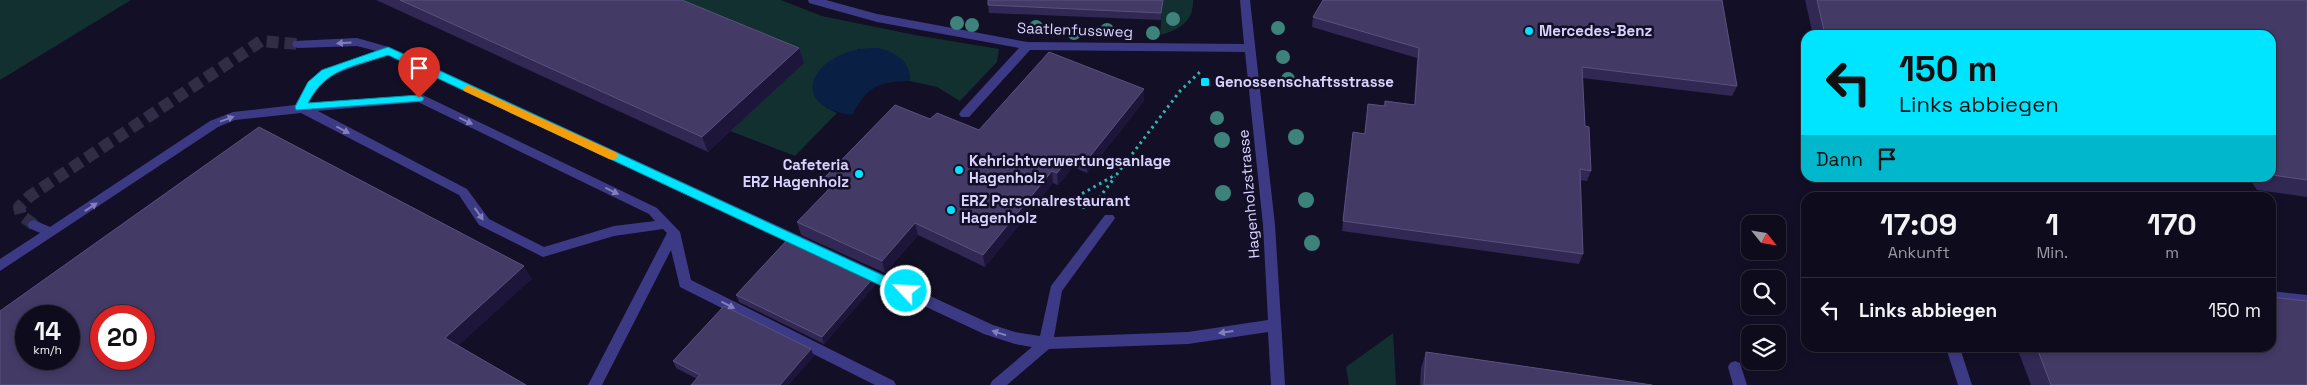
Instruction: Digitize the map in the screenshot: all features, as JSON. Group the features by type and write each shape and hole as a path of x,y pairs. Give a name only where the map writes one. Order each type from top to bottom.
{"street":[{"name":"Saatlenfussweg","path":"813,0 877,18 1027,46 1250,48"},
{"name":"Hagenholzstrasse","path":"1245,0 1269,225 1278,385"},
{"path":"298,44 357,42 388,51 988,330 1015,338 1046,343 1188,338 1274,325"},
{"path":"966,114 1027,46"},
{"path":"300,107 312,85 325,72 388,51"},
{"path":"0,266 214,124 233,116 300,107 419,98 653,210 670,228 685,283 889,385"},
{"path":"300,107 463,192 484,222 543,252 614,232 670,228"},
{"path":"997,385 1046,343 1056,290 1109,218"},
{"path":"34,225 49,232"},
{"path":"595,385 670,228"},
{"path":"2276,297 2307,300"},
{"path":"1953,352 1965,385"},
{"path":"1735,367 1740,385"}],"path":[{"path":"1103,192 1180,91 1205,67"},
{"path":"1109,218 1069,201 1117,174"}],"green space":[{"path":"0,0 131,0 0,80"},
{"path":"653,0 781,0 822,16 915,35 999,49 997,62 960,101 937,87 910,81 910,75 886,50 858,49 825,107 837,113 795,156 730,131"},
{"path":"1163,0 1193,0 1193,7 1191,14 1184,24 1160,35"},
{"path":"1393,333 1396,385 1349,385 1346,367"}],"water":[{"path":"878,48 896,55 905,63 910,74 910,81 889,83 875,88 863,98 852,115 830,109 817,99 813,88 816,76 825,65 839,56 857,50"}],"building":[{"path":"400,0 682,0 799,48 702,137"},
{"path":"988,0 1163,0 1161,13 988,5"},
{"path":"1323,0 1722,0 1737,86 1582,67 1585,126 1589,127 1591,171 1580,169 1583,254 1343,221 1353,132 1365,134 1368,104 1385,106 1385,101 1415,105 1419,48 1313,17"},
{"path":"1817,0 2307,0 2307,180 2276,176 2276,30 1824,30"},
{"name":"Kehrichtverwertungsanlage Hagenholz","path":"1049,52 1144,89 1087,160 1072,154 1057,173 1052,171 983,255 915,223 882,261 797,222 834,184 823,179 895,105 930,119 937,113 979,130"},
{"path":"259,127 524,266 445,338 526,385 0,385 0,311"},
{"path":"788,239 873,278 822,337 736,295"},
{"path":"2276,298 2307,301 2307,385 2051,385 2039,352 2276,352"},
{"path":"724,306 811,349 780,385 691,385 700,375 673,361"},
{"path":"1426,352 1652,385 1424,385"}],"tunnel":[{"path":"34,225 21,215 19,207 30,196 261,41 298,44"}],"slow traffic":[{"path":"468,88 613,156"}],"place":[{"name":"Mercedes-Benz","path":"1529,31"},
{"name":"Genossenschaftsstrasse","path":"1205,82"},
{"name":"Kehrichtverwertungsanlage Hagenholz","path":"959,170"},
{"name":"Cafeteria ERZ Hagenholz","path":"859,174"},
{"name":"ERZ Personalrestaurant Hagenholz","path":"951,210"}],"route":[{"path":"419,98 300,107 312,85 325,72 388,51 667,182 906,291"}]}
